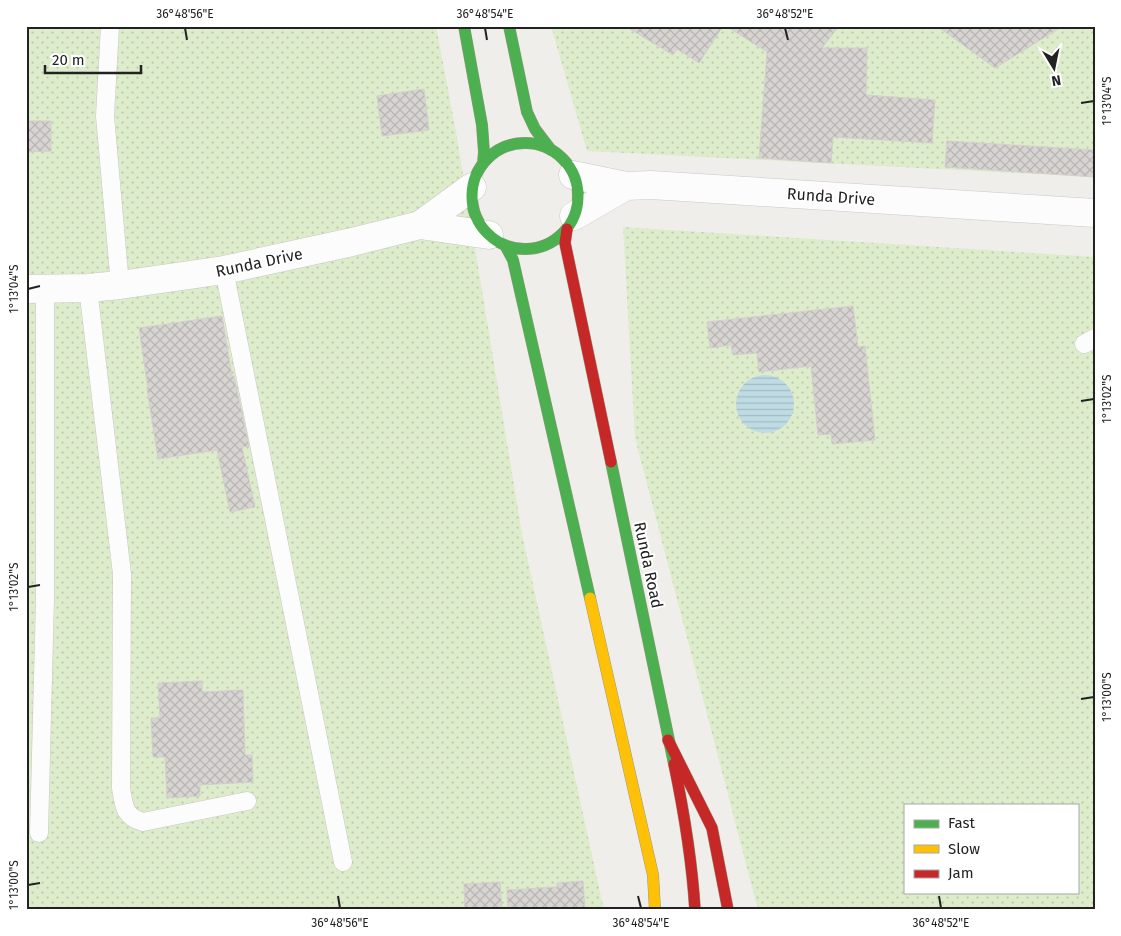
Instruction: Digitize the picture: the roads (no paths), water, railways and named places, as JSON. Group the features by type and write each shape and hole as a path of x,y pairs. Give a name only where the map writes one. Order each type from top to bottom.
{"street":[{"path":"464,26 483,131 484,152 478,175 471,191 472,206 477,220 486,233 497,240 513,260 653,875 656,910"},
{"path":"509,26 527,112 535,129 551,150"},
{"path":"420,225 478,175 493,153 507,146 522,143 537,144 551,150 563,159 572,172 577,186 578,201 570,222"},
{"path":"573,175 626,186"},
{"name":"Runda Drive","path":"36,289 120,285 224,270 420,225 497,240 512,248 527,249 542,246 556,239 570,222 626,186 651,185 1095,213"},
{"name":"Runda Road","path":"570,222 565,243 684,819 693,876 694,910"},
{"path":"668,740 712,828 728,910"}],"lane":[{"path":"110,26 105,116 120,285"},
{"path":"224,270 343,862"},
{"path":"88,288 122,574 121,788 123,802 128,814 134,820 143,822 247,801"},
{"path":"36,289 45,600 39,833"}],"water":[{"path":"765,375 776,377 786,383 792,393 794,404 792,415 786,425 776,431 765,433 754,431 744,425 738,415 736,404 738,393 744,383 754,377"}]}
